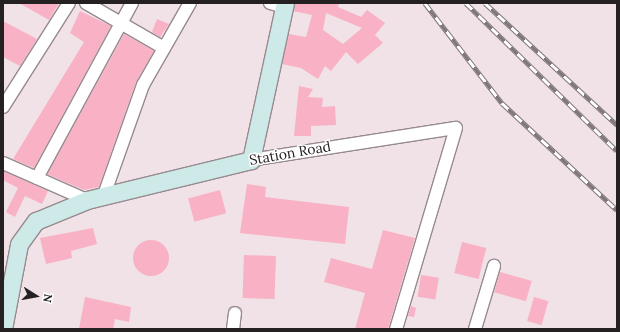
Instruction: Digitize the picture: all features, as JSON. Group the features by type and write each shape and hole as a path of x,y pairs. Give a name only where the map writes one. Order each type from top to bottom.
{"street":[{"path":"3,107 69,3"},
{"path":"86,3 164,48"},
{"path":"37,178 132,3"},
{"path":"104,195 143,85 190,3"},
{"path":"251,160 280,4"},
{"name":"Station Road","path":"4,329 23,235 45,215 104,195 251,160 456,128 396,329"},
{"path":"3,163 87,200"},
{"path":"475,329 494,266"},
{"path":"233,329 235,313"}],"building":[{"path":"19,3 59,3 49,20"},
{"path":"295,3 339,3 338,7 361,17 367,10 385,23 375,35 383,43 358,64 346,52 331,71 325,66 318,79 301,68 282,64 289,34 306,37 312,15 293,11","holes":["326,13 362,28 343,44 323,30"]},
{"path":"80,11 111,26 34,168 13,159 84,42 70,33"},
{"path":"157,19 169,24 160,37 152,32"},
{"path":"3,21 37,39 20,66 3,57"},
{"path":"124,34 154,51 136,82 99,187 84,190 47,174"},
{"path":"299,86 313,89 308,97 323,98 322,107 335,106 336,125 311,126 311,136 294,136"},
{"path":"3,171 48,191 42,204 25,196 15,217 6,212 18,188 3,180"},
{"path":"247,184 266,187 265,197 349,207 345,244 240,233"},
{"path":"220,190 226,213 194,222 188,199"},
{"path":"93,228 97,244 71,251 72,258 46,264 40,238"},
{"path":"383,230 415,238 388,329 355,329 365,293 324,282 331,258 372,269"},
{"path":"151,240 164,245 169,258 164,271 151,276 138,271 133,258 138,245"},
{"path":"462,242 486,248 479,279 454,273"},
{"path":"244,255 276,256 274,299 242,298"},
{"path":"500,272 532,281 526,301 494,292"},
{"path":"421,275 439,278 435,300 418,297"},
{"path":"85,297 131,307 129,322 115,319 113,329 79,329"},
{"path":"534,297 548,301 542,325 527,321"},
{"path":"411,306 416,308 414,317 408,316"}],"railway":[{"path":"425,3 502,103 617,210"},
{"path":"466,3 617,151"},
{"path":"485,3 617,125"}]}
